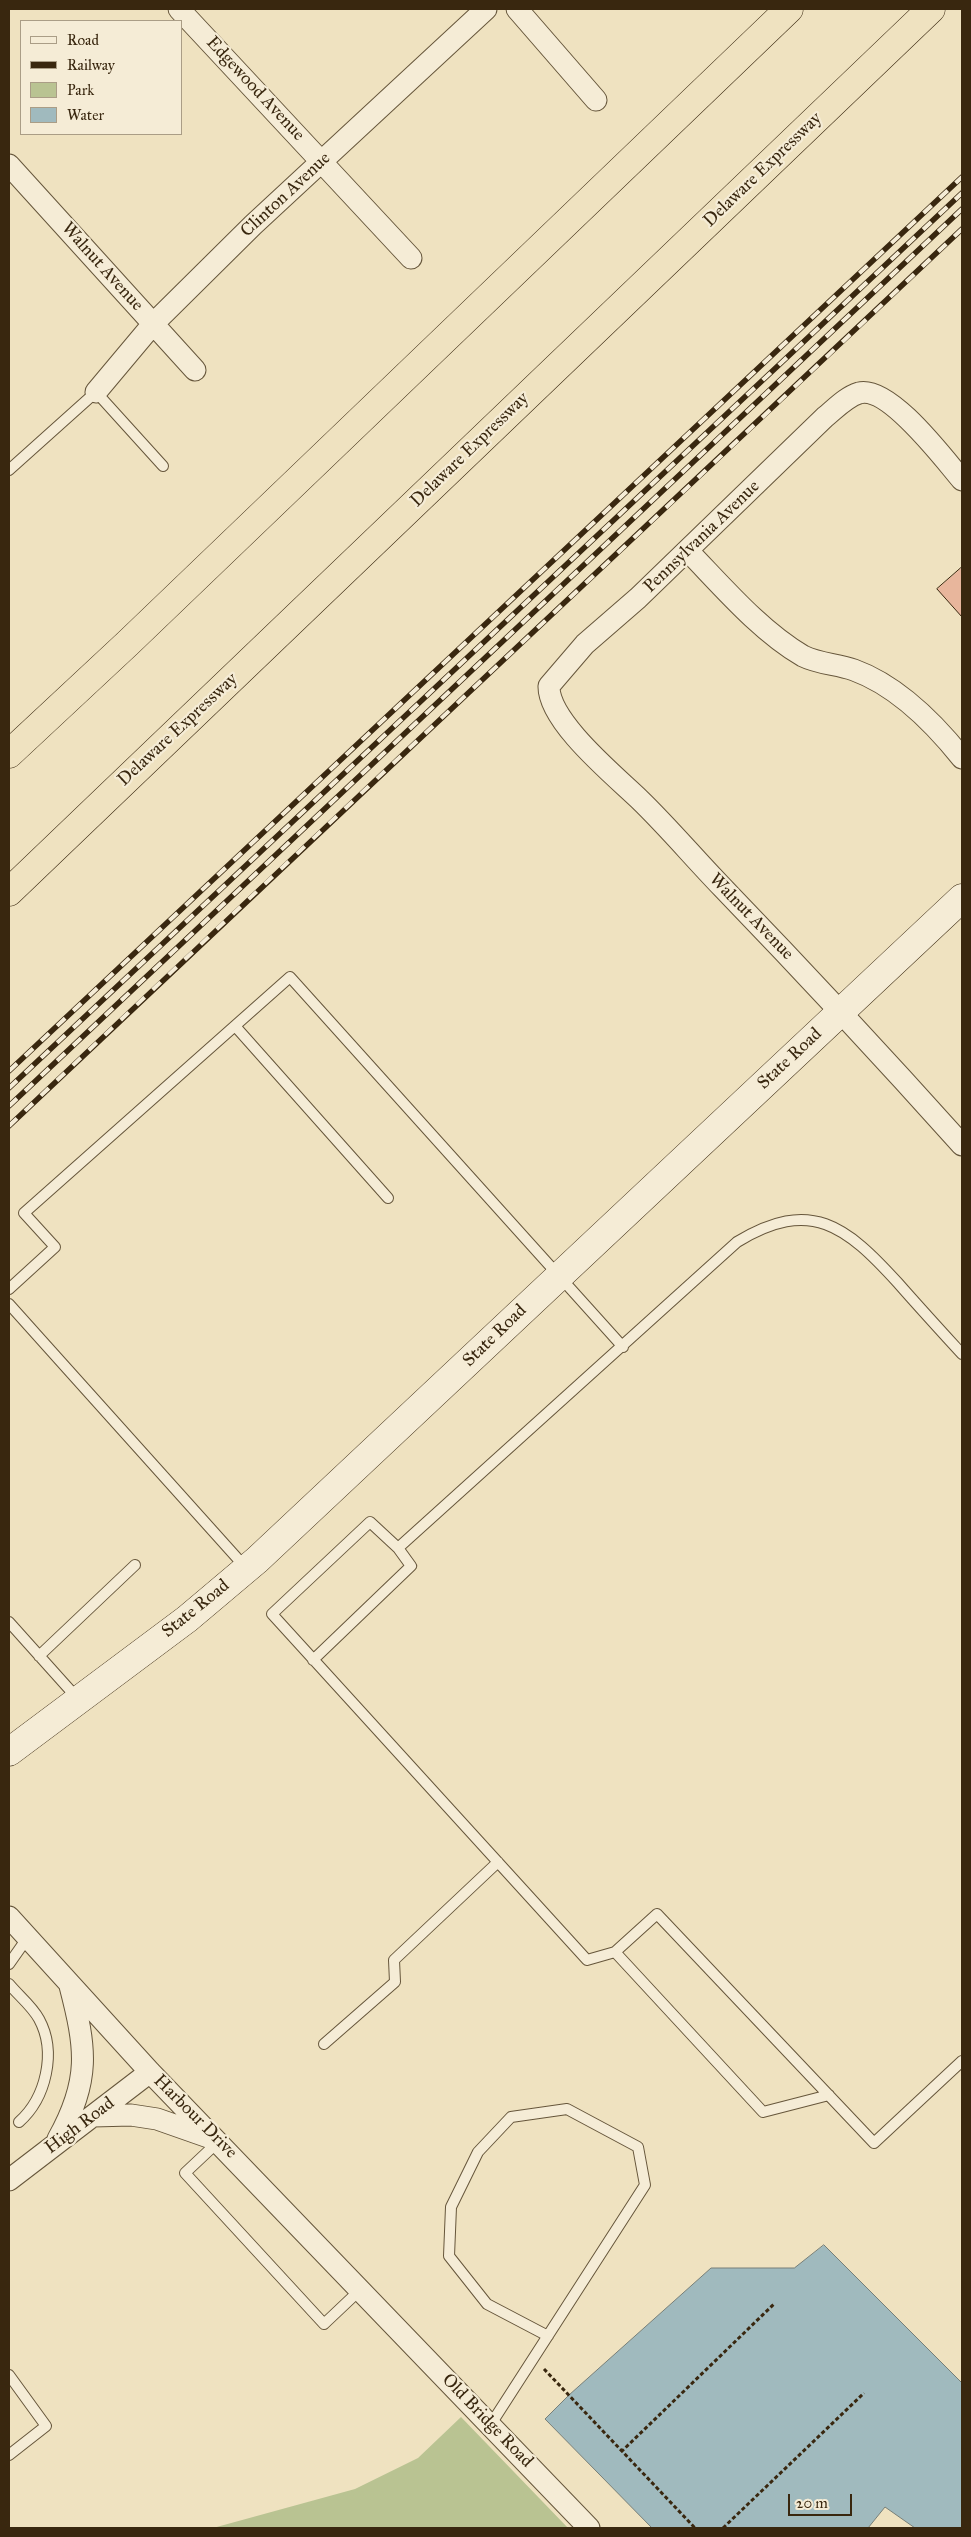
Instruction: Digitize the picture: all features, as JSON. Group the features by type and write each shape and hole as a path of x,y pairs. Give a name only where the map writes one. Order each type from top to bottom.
{"highway":[{"path":"9,754 128,643 789,9"},
{"name":"Delaware Expressway","path":"9,892 931,9"}],"main road":[{"name":"State Road","path":"15,1744 79,1700 187,1619 246,1568 343,1481 962,898"}],"street":[{"name":"Edgewood Avenue","path":"180,9 411,258"},
{"name":"Clinton Avenue","path":"96,392 153,324 253,225 486,9"},
{"path":"517,9 596,100"},
{"name":"Walnut Avenue","path":"9,165 195,370"},
{"name":"Pennsylvania Avenue","path":"549,686 585,644 688,551 825,417 847,399 859,393 874,394 903,414 962,480"},
{"path":"688,551 780,639 815,661 856,670 881,684 915,708 940,730 962,758"},
{"name":"Walnut Avenue","path":"549,686 549,695 563,721 578,740 648,808 841,1011 962,1145"},
{"name":"Harbour Drive","path":"9,1917 150,2072 384,2313"},
{"path":"56,2144 76,2102 82,2078 84,2054 82,2030 69,1981"},
{"name":"High Road","path":"9,2180 150,2072"},
{"path":"93,2116 132,2115 156,2119 219,2141"},
{"name":"Old Bridge Road","path":"384,2313 589,2528"}],"lane":[{"path":"9,470 96,392 163,466"},
{"path":"9,1289 56,1247 24,1213 290,977 623,1347"},
{"path":"235,1026 388,1198"},
{"path":"398,1548 623,1347 736,1242 761,1227 789,1220 817,1222 844,1232 867,1249 962,1354"},
{"path":"9,1304 246,1568"},
{"path":"313,1660 411,1566 398,1548 370,1522 272,1614 313,1660 587,1960 616,1952 658,1914 874,2143 962,2061"},
{"path":"39,1656 135,1566"},
{"path":"9,1622 79,1700"},
{"path":"324,2044 395,1982 394,1960 498,1862"},
{"path":"9,1964 28,1937"},
{"path":"616,1952 763,2112 829,2095"},
{"path":"9,1984 39,2019 45,2037 48,2061 44,2082 35,2102 30,2112 19,2122"},
{"path":"490,2424 548,2336 645,2185 638,2147 567,2109 511,2117 478,2152 450,2207 449,2256 487,2304 548,2336"},
{"path":"219,2141 185,2173 324,2324 361,2289"},
{"path":"9,2375 46,2426 9,2455"}],"path":[{"path":"621,2452 775,2303"},
{"path":"533,2358 695,2528"},
{"path":"723,2528 864,2393"}],"green space":[{"path":"461,2417 568,2528 213,2528 355,2489 418,2458"}],"water":[{"path":"824,2245 962,2383 962,2528 915,2528 885,2507 868,2528 652,2528 545,2419 569,2395 711,2268 794,2268"}],"building":[{"path":"962,569 962,617 937,589"}],"railway":[{"path":"9,1071 962,177"},
{"path":"9,1088 962,193"},
{"path":"9,1106 962,209"},
{"path":"9,1126 962,229"}]}
